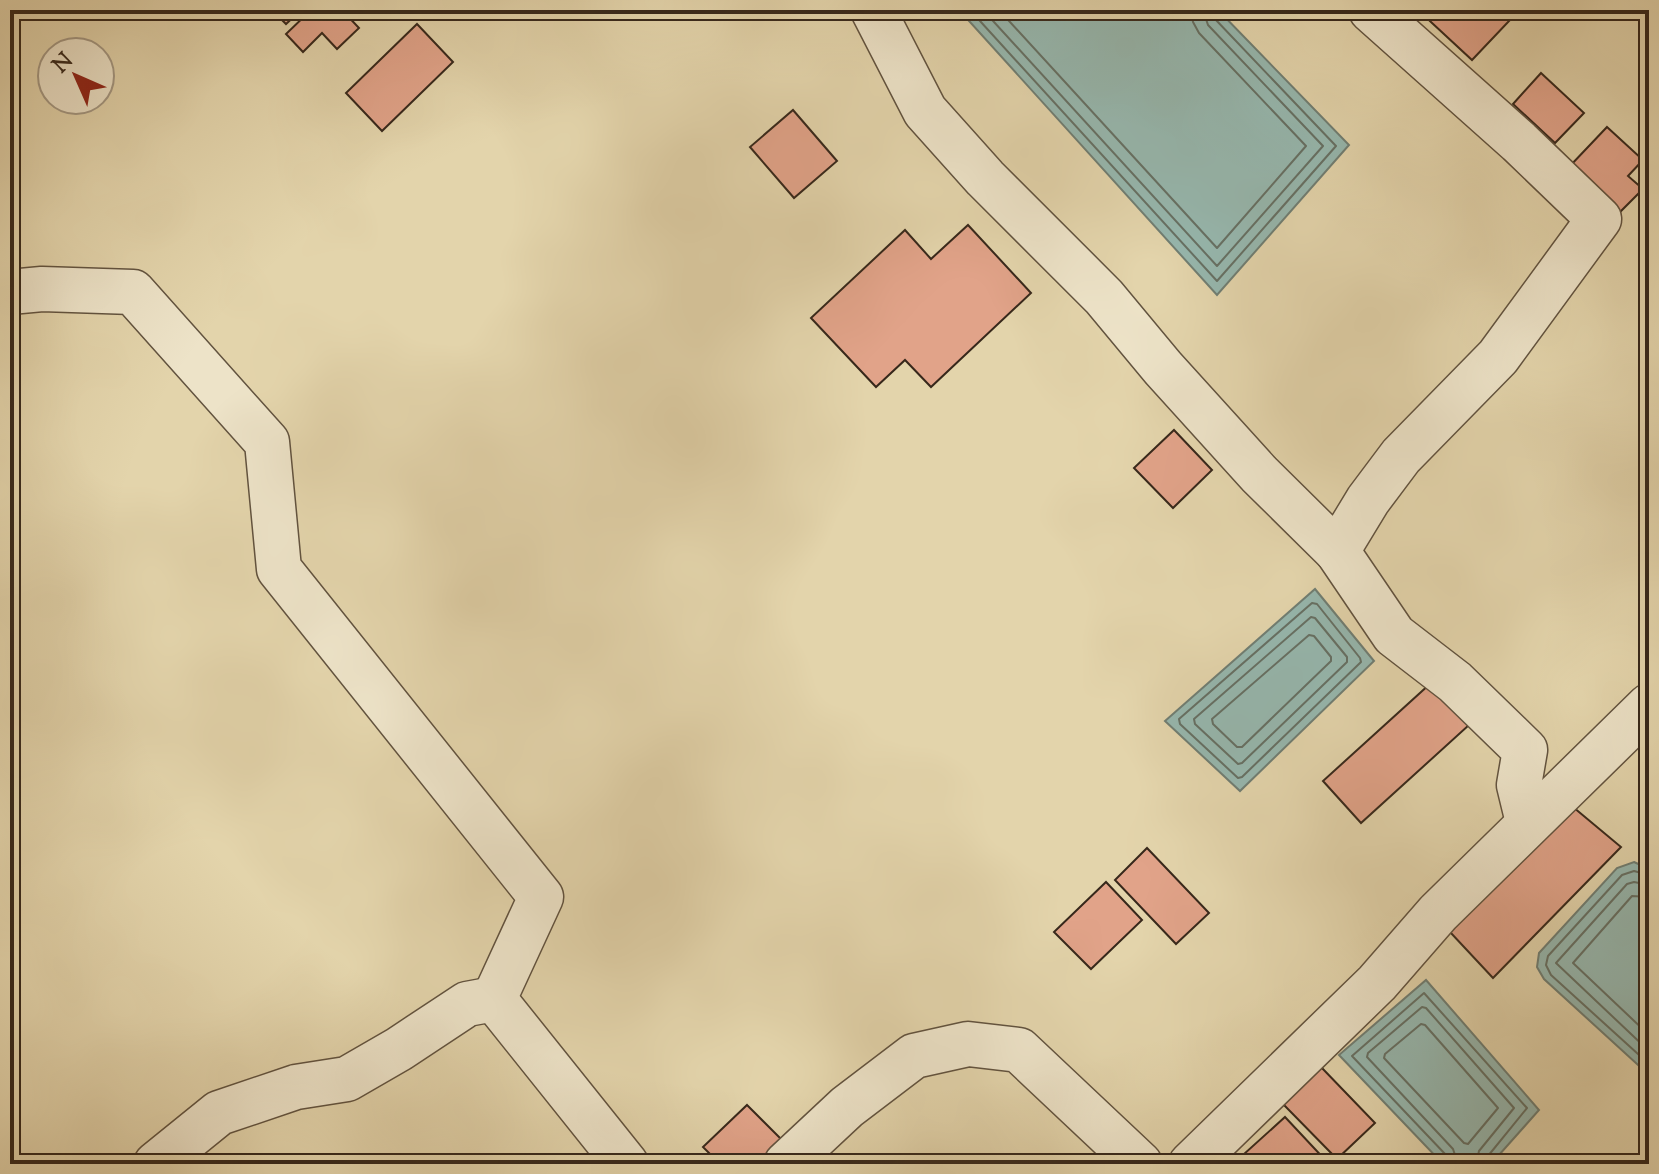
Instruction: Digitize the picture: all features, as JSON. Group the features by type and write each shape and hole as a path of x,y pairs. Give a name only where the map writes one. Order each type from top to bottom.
{"street":[{"path":"873,10 925,111 985,178 1104,297 1163,368 1249,462 1337,551 1394,635 1455,682 1525,750 1519,785 1528,822"},
{"path":"1337,551 1368,500 1401,456 1498,357 1599,219 1519,142 1371,10"},
{"path":"10,292 42,289 133,292 267,442 279,569 541,897 494,999"},
{"path":"1191,1164 1377,983 1438,913 1528,822 1649,706"},
{"path":"156,1164 219,1113 296,1087 347,1079 467,1004 494,999"},
{"path":"494,999 626,1164"},
{"path":"786,1164 847,1107 914,1056 968,1044 1019,1050 1140,1164"}],"water":[{"path":"1218,10 1349,145 1217,295 960,11"},
{"path":"1315,589 1374,661 1240,791 1165,721"},
{"path":"1634,862 1649,869 1649,1075 1544,979 1537,967 1539,953 1617,868"},
{"path":"1426,980 1539,1110 1491,1164 1443,1164 1339,1055"}],"building":[{"path":"272,10 301,10 286,24"},
{"path":"311,10 342,10 359,28 337,49 322,33 303,52 286,34"},
{"path":"1418,10 1500,10 1510,20 1472,60"},
{"path":"417,24 453,62 382,131 346,93"},
{"path":"1541,73 1584,113 1555,143 1513,104"},
{"path":"793,110 837,161 794,198 750,147"},
{"path":"1607,127 1643,160 1628,176 1643,189 1619,213 1569,167"},
{"path":"968,225 1031,293 931,387 905,360 876,387 811,318 905,230 931,259"},
{"path":"1174,430 1212,470 1173,508 1134,468"},
{"path":"1431,683 1469,725 1361,823 1323,781"},
{"path":"1573,807 1621,847 1493,978 1450,932"},
{"path":"1147,848 1209,913 1176,944 1115,880"},
{"path":"1106,882 1142,920 1091,969 1054,932"},
{"path":"1321,1067 1375,1123 1337,1159 1283,1104"},
{"path":"747,1105 789,1147 772,1164 720,1164 703,1147"},
{"path":"1285,1117 1329,1164 1233,1164"}]}
